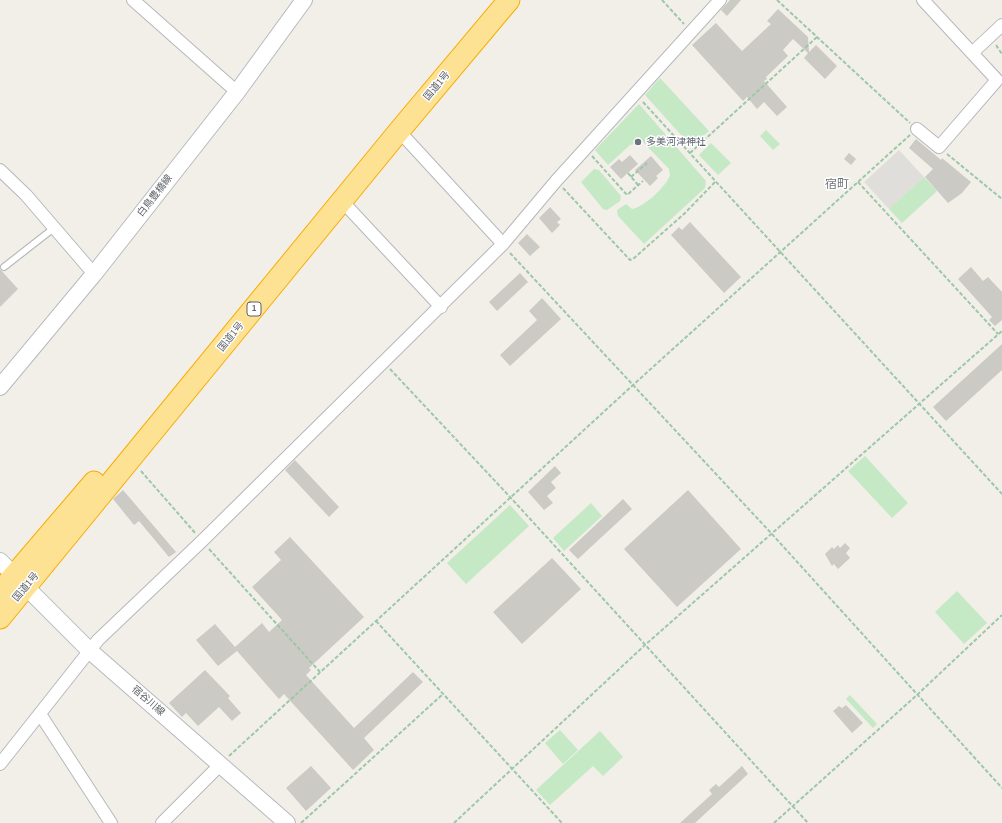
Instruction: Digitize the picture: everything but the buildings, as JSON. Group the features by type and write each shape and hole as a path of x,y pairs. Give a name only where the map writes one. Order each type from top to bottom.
{"highway":[{"name":"国道1号","path":"0,592 168,397 494,0"},
{"name":"国道1号","path":"0,618 14,574 131,459 399,131 509,0"}],"main road":[{"name":"白鳥豊橋線","path":"0,387 94,274 237,92 297,3"},
{"name":"宿谷川線","path":"14,574 90,651 287,823"}],"street":[{"path":"133,0 237,92"},
{"path":"0,764 98,640 202,541 441,307 503,244 556,180 635,94 690,31 720,0"},
{"path":"917,130 939,147 997,80 923,0"},
{"path":"972,53 1002,25"},
{"path":"399,131 503,244"},
{"path":"0,170 26,195 94,274"},
{"path":"342,201 441,307"},
{"path":"40,714 111,823"},
{"path":"162,823 220,764"}],"lane":[{"path":"4,267 54,228"}],"path":[{"path":"662,0 690,31"},
{"path":"220,764 633,385 917,130 777,0"},
{"path":"690,153 817,37"},
{"path":"635,94 1002,494"},
{"path":"939,147 1002,199"},
{"path":"591,155 627,195 643,182"},
{"path":"631,177 647,163"},
{"path":"628,174 638,185"},
{"path":"556,180 630,260 633,259 685,212 715,182"},
{"path":"858,182 998,335"},
{"path":"503,244 771,533 1002,788"},
{"path":"454,823 645,645 918,403 1002,331"},
{"path":"384,362 511,498 808,823"},
{"path":"131,459 202,541 320,672"},
{"path":"774,823 918,694 1002,615"},
{"path":"376,621 562,823"},
{"path":"301,823 443,694"}],"shaded area":[{"path":"899,150 924,177 889,209 864,182"}],"green space":[{"path":"660,78 709,131 691,146 645,95"},
{"path":"639,104 706,181 705,188 644,244 618,216 617,210 626,204 632,209 649,200 668,180 670,175 669,169 643,142 630,145 608,165 595,150"},
{"path":"766,130 780,144 773,150 760,136"},
{"path":"711,143 731,163 718,175 699,155"},
{"path":"594,169 599,170 621,196 620,201 607,210 603,209 581,182"},
{"path":"924,177 937,191 902,223 889,209"},
{"path":"865,456 908,503 892,518 848,471"},
{"path":"591,503 602,516 564,551 553,538"},
{"path":"510,505 529,526 466,584 447,563"},
{"path":"957,591 987,623 964,644 935,612"},
{"path":"850,695 877,724 873,728 846,699"},
{"path":"560,730 578,750 563,764 545,743"},
{"path":"600,731 623,757 603,776 593,766 550,805 536,790"}],"place":[{"name":"多美河津神社","path":"638,142"}],"district":[{"name":"宿町","path":"837,185"}]}
